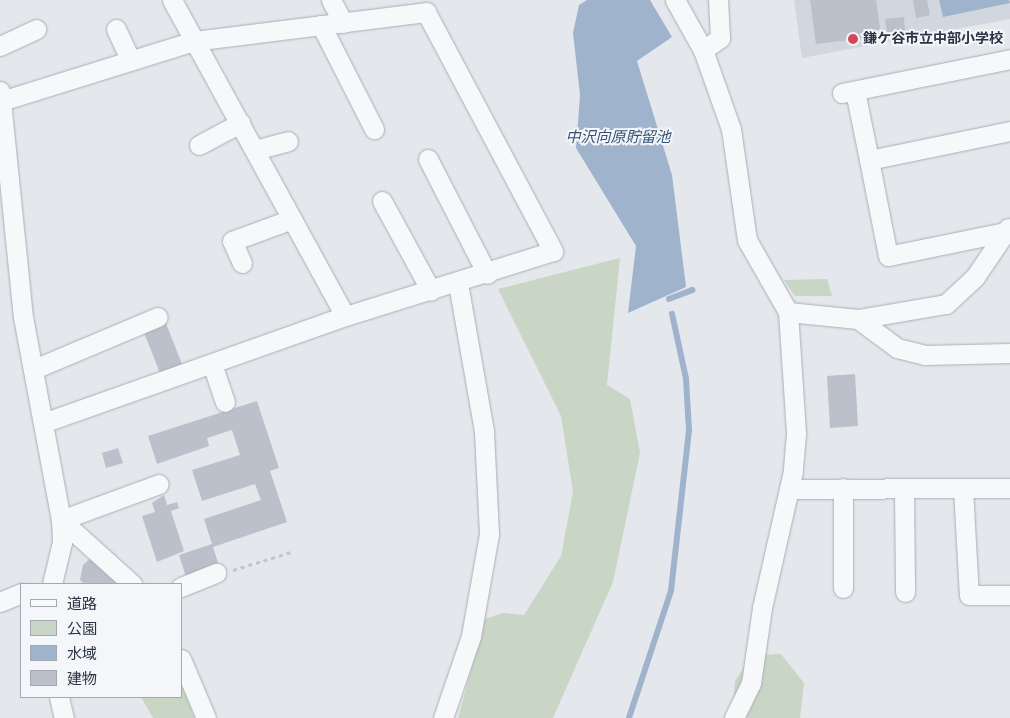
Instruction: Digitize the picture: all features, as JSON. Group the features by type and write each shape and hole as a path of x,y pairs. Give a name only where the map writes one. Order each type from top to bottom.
{"street":[{"path":"172,0 345,316"},
{"path":"331,0 343,23"},
{"path":"675,0 703,50 732,129 747,240 788,312 796,434 790,489 762,608 751,683 734,718"},
{"path":"703,50 720,38 718,0"},
{"path":"45,422 345,316 458,284 553,251 426,12 409,7 343,23 194,41 132,61 0,96 23,317 45,422 61,520 62,542 52,583"},
{"path":"322,25 374,129"},
{"path":"0,46 36,29"},
{"path":"116,30 132,61"},
{"path":"1008,228 888,256 869,160 849,92 1010,58"},
{"path":"199,145 240,123"},
{"path":"869,160 1010,132"},
{"path":"255,150 288,141"},
{"path":"428,159 487,274"},
{"path":"382,201 431,292"},
{"path":"242,263 232,241 292,219"},
{"path":"788,312 858,319 946,304 975,278 1008,228"},
{"path":"444,718 471,636 489,534 484,431 458,284"},
{"path":"34,369 158,317"},
{"path":"858,319 897,348 925,355 1010,355"},
{"path":"212,364 225,402"},
{"path":"61,520 159,484"},
{"path":"790,489 843,488 904,491 1010,488"},
{"path":"843,488 843,588"},
{"path":"962,489 969,596 1010,595"},
{"path":"904,491 906,592"},
{"path":"61,520 131,583"},
{"path":"182,587 216,573"},
{"path":"0,602 20,593"},
{"path":"182,661 206,718"},
{"path":"59,698 64,718"}],"path":[{"path":"216,573 291,552"}],"shaded area":[{"name":"鎌ケ谷市立中部小学校","path":"794,0 1010,0 1010,19 802,58"}],"green space":[{"path":"620,258 607,385 630,399 640,453 613,582 553,718 458,718 485,619 503,613 524,615 561,556 573,492 561,416 498,289"},
{"path":"827,279 832,296 795,296 784,280"},
{"path":"781,654 804,683 800,718 732,718 735,681 752,655"},
{"path":"182,681 194,718 153,718 142,698 182,698"}],"water":[{"name":"中沢向原貯留池","path":"587,0 650,0 672,37 637,61 672,175 686,287 628,313 636,246 576,148 580,95 573,33 579,5"},
{"path":"939,0 1009,0 1010,3 943,17"}],"building":[{"path":"810,0 876,0 881,36 816,44"},
{"path":"913,0 927,0 930,15 916,18"},
{"path":"904,17 905,32 887,34 885,19"},
{"path":"165,321 182,364 160,373 143,330"},
{"path":"855,374 858,426 830,428 827,376"},
{"path":"257,401 279,468 270,471 287,522 213,547 219,566 186,577 179,555 212,544 204,519 261,500 255,484 202,501 192,470 240,455 232,430 207,438 209,446 157,464 148,436"},
{"path":"118,448 123,463 106,468 102,453"},
{"path":"164,495 167,505 177,502 179,508 171,511 184,551 157,562 142,516 155,512 152,503"},
{"path":"93,556 120,583 83,583 80,580 83,565"}],"waterway":[{"path":"669,299 692,290"},
{"path":"629,718 671,591 689,430 686,379 672,314"}],"place":[{"name":"鎌ケ谷市立中部小学校","path":"853,39"}]}
